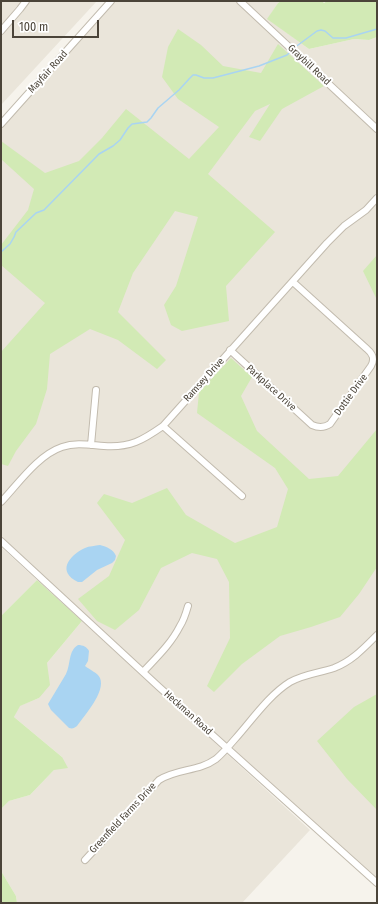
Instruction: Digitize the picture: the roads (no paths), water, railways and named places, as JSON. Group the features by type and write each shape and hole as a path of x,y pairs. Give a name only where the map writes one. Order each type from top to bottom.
{"street":[{"path":"2,27 26,1"},
{"name":"Mayfair Road","path":"1,124 111,1"},
{"name":"Graybill Road","path":"240,1 377,129"},
{"name":"Ramsey Drive","path":"1,502 36,462 61,447 80,444 105,446 129,445 149,436 163,426 230,350 344,226 366,210 377,198"},
{"name":"Dottie Drive","path":"293,282 371,352 373,356 373,364 330,424 322,428 312,425"},
{"name":"Parkplace Drive","path":"230,350 312,425"},
{"path":"91,445 96,390"},
{"path":"163,426 242,496"},
{"name":"Heckman Road","path":"1,541 377,884"},
{"path":"143,672 168,645 175,635 181,625 188,606"},
{"name":"Greenfield Farms Drive","path":"85,860 159,780 173,773 201,767 216,758 282,688 301,677 342,664 360,653 377,635"}],"water":[{"path":"100,545 113,552 116,556 115,560 97,570 82,582 78,582 72,578 68,574 67,564 74,555 90,546"},
{"path":"78,645 85,646 89,651 88,661 85,666 98,675 101,684 100,690 93,704 77,726 74,728 69,728 51,710 48,704 66,674 71,654"}],"waterway":[{"path":"294,48 317,31 321,30 325,31 333,38 346,38 377,29"},
{"path":"1,252 10,244 16,232 36,213 44,210 99,154 120,140 132,124 147,122 158,108 179,90 193,75 204,78 213,78 259,66 287,55 291,51"}]}
